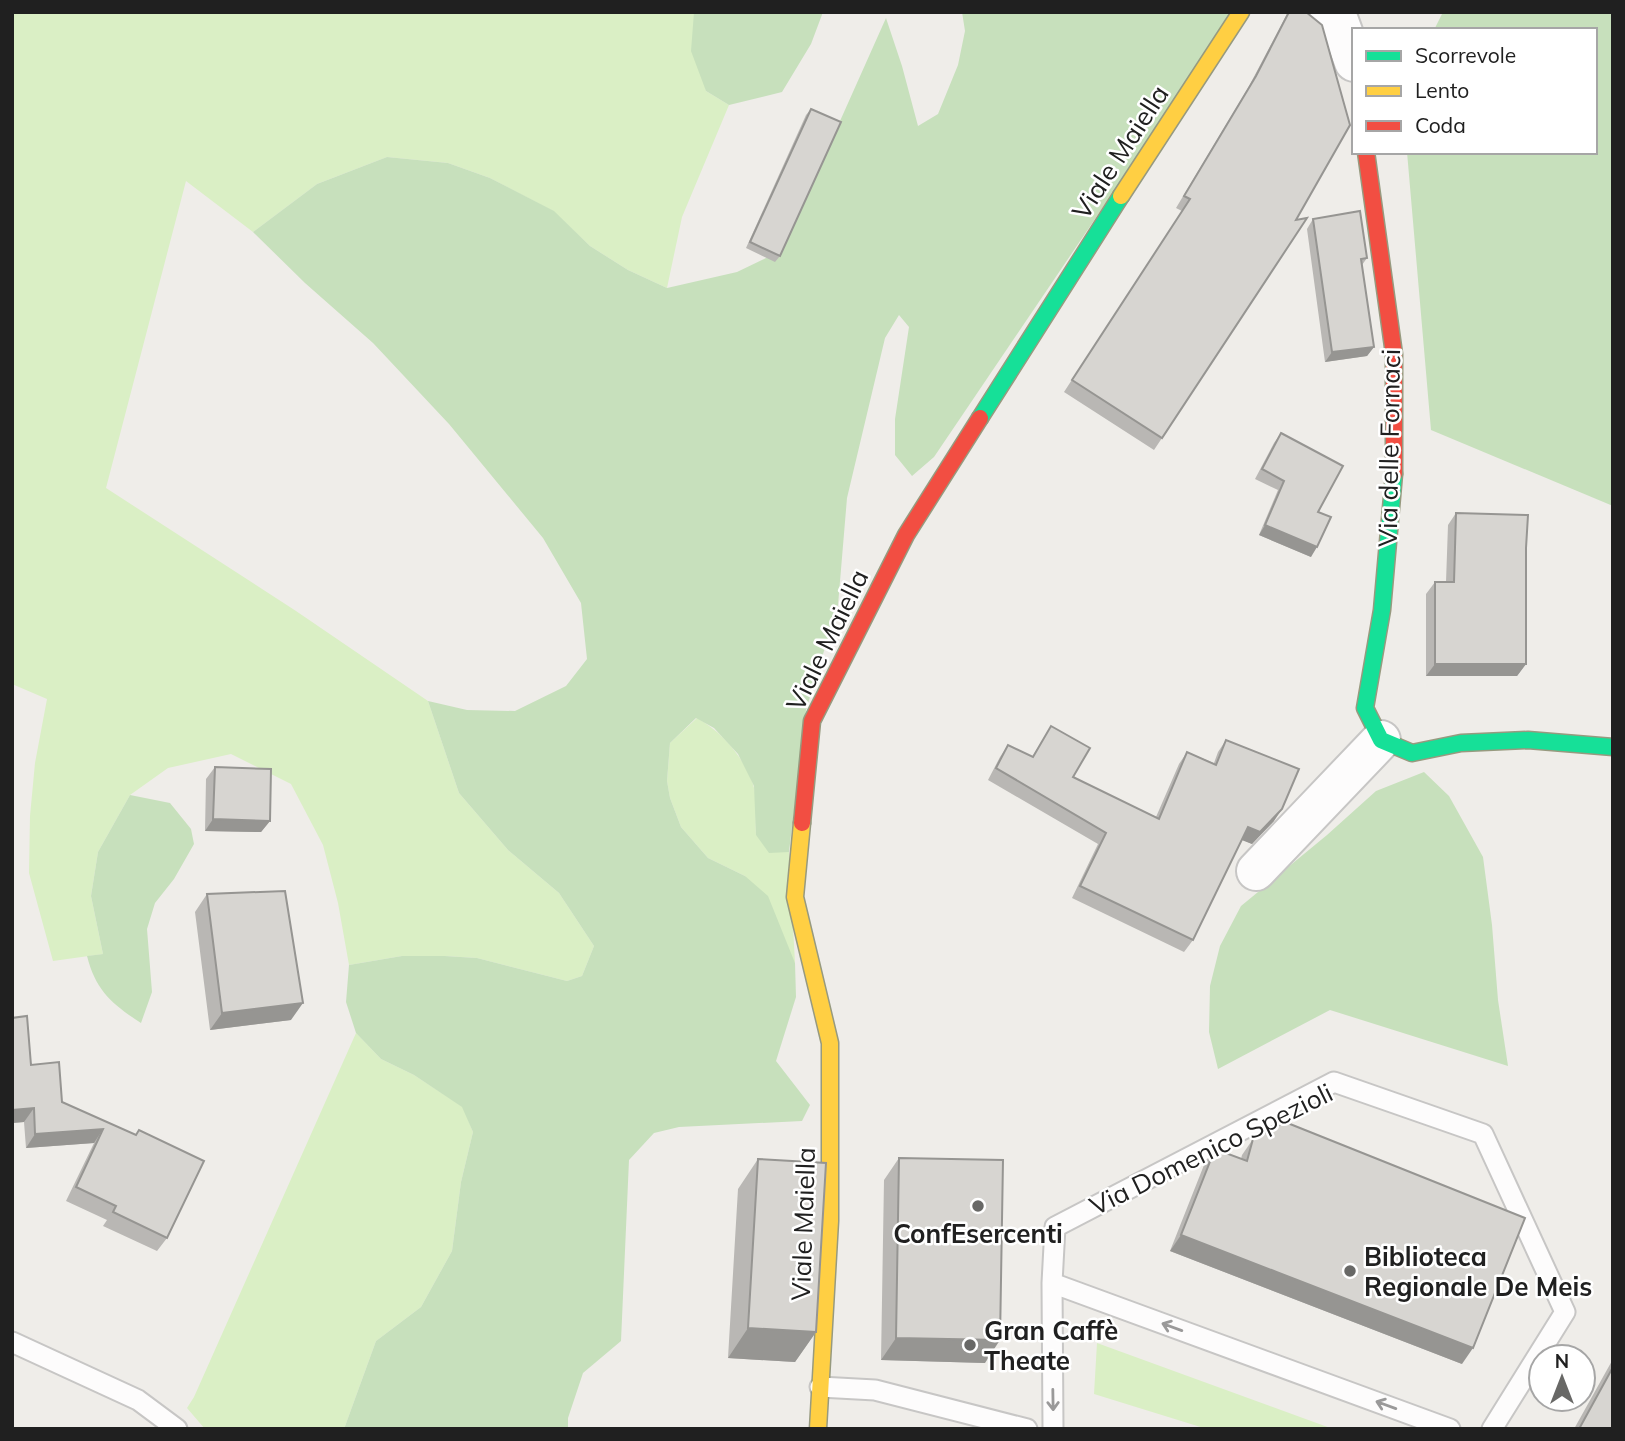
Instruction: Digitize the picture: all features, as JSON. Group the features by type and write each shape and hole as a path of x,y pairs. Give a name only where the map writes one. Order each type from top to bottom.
{"main road":[{"name":"Viale Maiella","path":"818,1429 830,1221 830,1043 795,897 812,721 906,535 1241,12"},
{"name":"Via delle Fornaci","path":"1366,154 1394,354 1394,470 1382,610 1365,708 1381,740"},
{"path":"1381,740 1412,753 1461,743 1528,740 1613,747"}],"street":[{"path":"1327,12 1339,21 1352,57"},
{"path":"1256,871 1381,740"}],"lane":[{"name":"Via Domenico Spezioli","path":"1054,1429 1052,1283 1055,1227 1334,1082 1483,1134 1565,1312 1492,1429"},
{"path":"1052,1283 1450,1429"},
{"path":"12,1342 138,1400 177,1429"},
{"path":"820,1387 875,1390 1027,1429"}],"green space":[{"path":"12,12 694,12 706,91 729,105 682,217 667,288 628,270 590,246 553,211 490,178 448,163 387,157 317,184 253,232 186,181 106,488 296,611 428,701 459,793 508,850 559,893 594,946 582,976 567,981 477,958 445,956 402,956 349,965 338,903 323,845 291,784 231,754 168,768 130,795 98,852 91,896 103,954 53,961 29,873 30,816 35,763 47,699 12,684"},
{"path":"694,12 823,12 811,44 782,92 729,105 706,91 691,51"},
{"path":"962,12 1235,12 934,457 912,476 895,455 895,419 909,327 899,315 885,338 847,498 838,605 806,710 789,852 769,853 756,835 754,786 738,754 714,728 696,718 670,743 667,781 681,827 708,858 745,876 768,896 795,963 796,997 776,1061 810,1105 802,1121 679,1127 654,1133 629,1160 621,1341 583,1373 568,1418 568,1429 344,1429 376,1341 421,1307 452,1251 461,1182 473,1132 462,1107 414,1075 381,1059 356,1033 346,1002 349,965 402,956 477,958 567,981 582,976 594,946 559,893 508,850 459,793 428,701 467,710 515,711 566,686 587,659 581,603 543,538 449,424 373,343 305,283 253,232 317,184 387,157 448,163 490,178 554,211 590,246 628,270 667,288 737,272 768,257 786,242 886,18 918,126 938,114 958,65 965,31"},
{"path":"1443,12 1613,12 1613,506 1431,430 1407,154 1597,154 1597,28 1435,28"},
{"path":"697,718 715,730 744,764 753,784 756,835 789,852 795,963 745,876 708,858 681,827 667,781 670,743"},
{"path":"1424,772 1449,796 1483,857 1508,1066 1330,1010 1218,1069 1209,1032 1210,986 1220,946 1241,906 1376,791"},
{"path":"130,795 170,803 191,829 194,844 174,879 155,903 147,929 152,992 141,1023 106,996 95,979 87,956 103,954 91,896 98,852"},
{"path":"356,1033 381,1059 414,1075 463,1107 473,1132 461,1182 452,1251 421,1307 376,1341 344,1429 205,1429 187,1408"},
{"path":"1097,1343 1333,1429 1207,1429 1094,1394"}],"building":[{"path":"1289,12 1306,12 1322,25 1350,125 1296,220 1307,218 1162,438 1072,380 1190,199 1184,196 1256,76"},
{"path":"811,109 841,122 780,256 750,242"},
{"path":"1360,211 1367,258 1361,259 1374,347 1332,352 1313,219"},
{"path":"1281,433 1343,466 1318,512 1331,517 1317,547 1265,525 1284,481 1262,469"},
{"path":"1456,513 1528,515 1526,664 1435,664 1435,582 1454,582"},
{"path":"1051,726 1090,748 1073,777 1159,819 1187,752 1216,765 1226,740 1299,769 1282,809 1260,832 1248,827 1193,940 1080,886 1106,833 996,768 1008,745 1033,757"},
{"path":"215,767 271,769 270,821 213,819"},
{"path":"285,891 303,1003 222,1013 207,894"},
{"path":"27,1016 31,1065 59,1062 62,1102 136,1135 139,1130 204,1161 167,1238 113,1212 116,1206 76,1187 103,1129 35,1134 34,1108 12,1110 12,1018"},
{"path":"1285,1122 1525,1218 1473,1348 1181,1235 1215,1149 1247,1161 1253,1139"},
{"path":"899,1158 1003,1160 1000,1340 896,1338"},
{"path":"758,1159 826,1163 816,1332 748,1328"},
{"path":"1613,1367 1613,1429 1579,1429 1588,1413 1597,1413 1597,1396"}],"traffic: fast":[{"path":"980,418 1121,196"},
{"path":"1394,474 1382,610 1365,708 1381,740 1412,753 1461,743 1528,740 1613,747"}],"traffic: slow":[{"path":"1121,196 1241,12"},
{"path":"802,823 795,897 830,1043 830,1221 818,1429"}],"traffic: jam":[{"path":"1366,154 1394,354 1394,474"},
{"path":"802,823 812,721 906,535 980,418"}],"place":[{"name":"ConfEsercenti","path":"978,1206"},
{"name":"Biblioteca Regionale De Meis","path":"1350,1271"},
{"name":"Gran Caffè Theate","path":"970,1345"}]}
